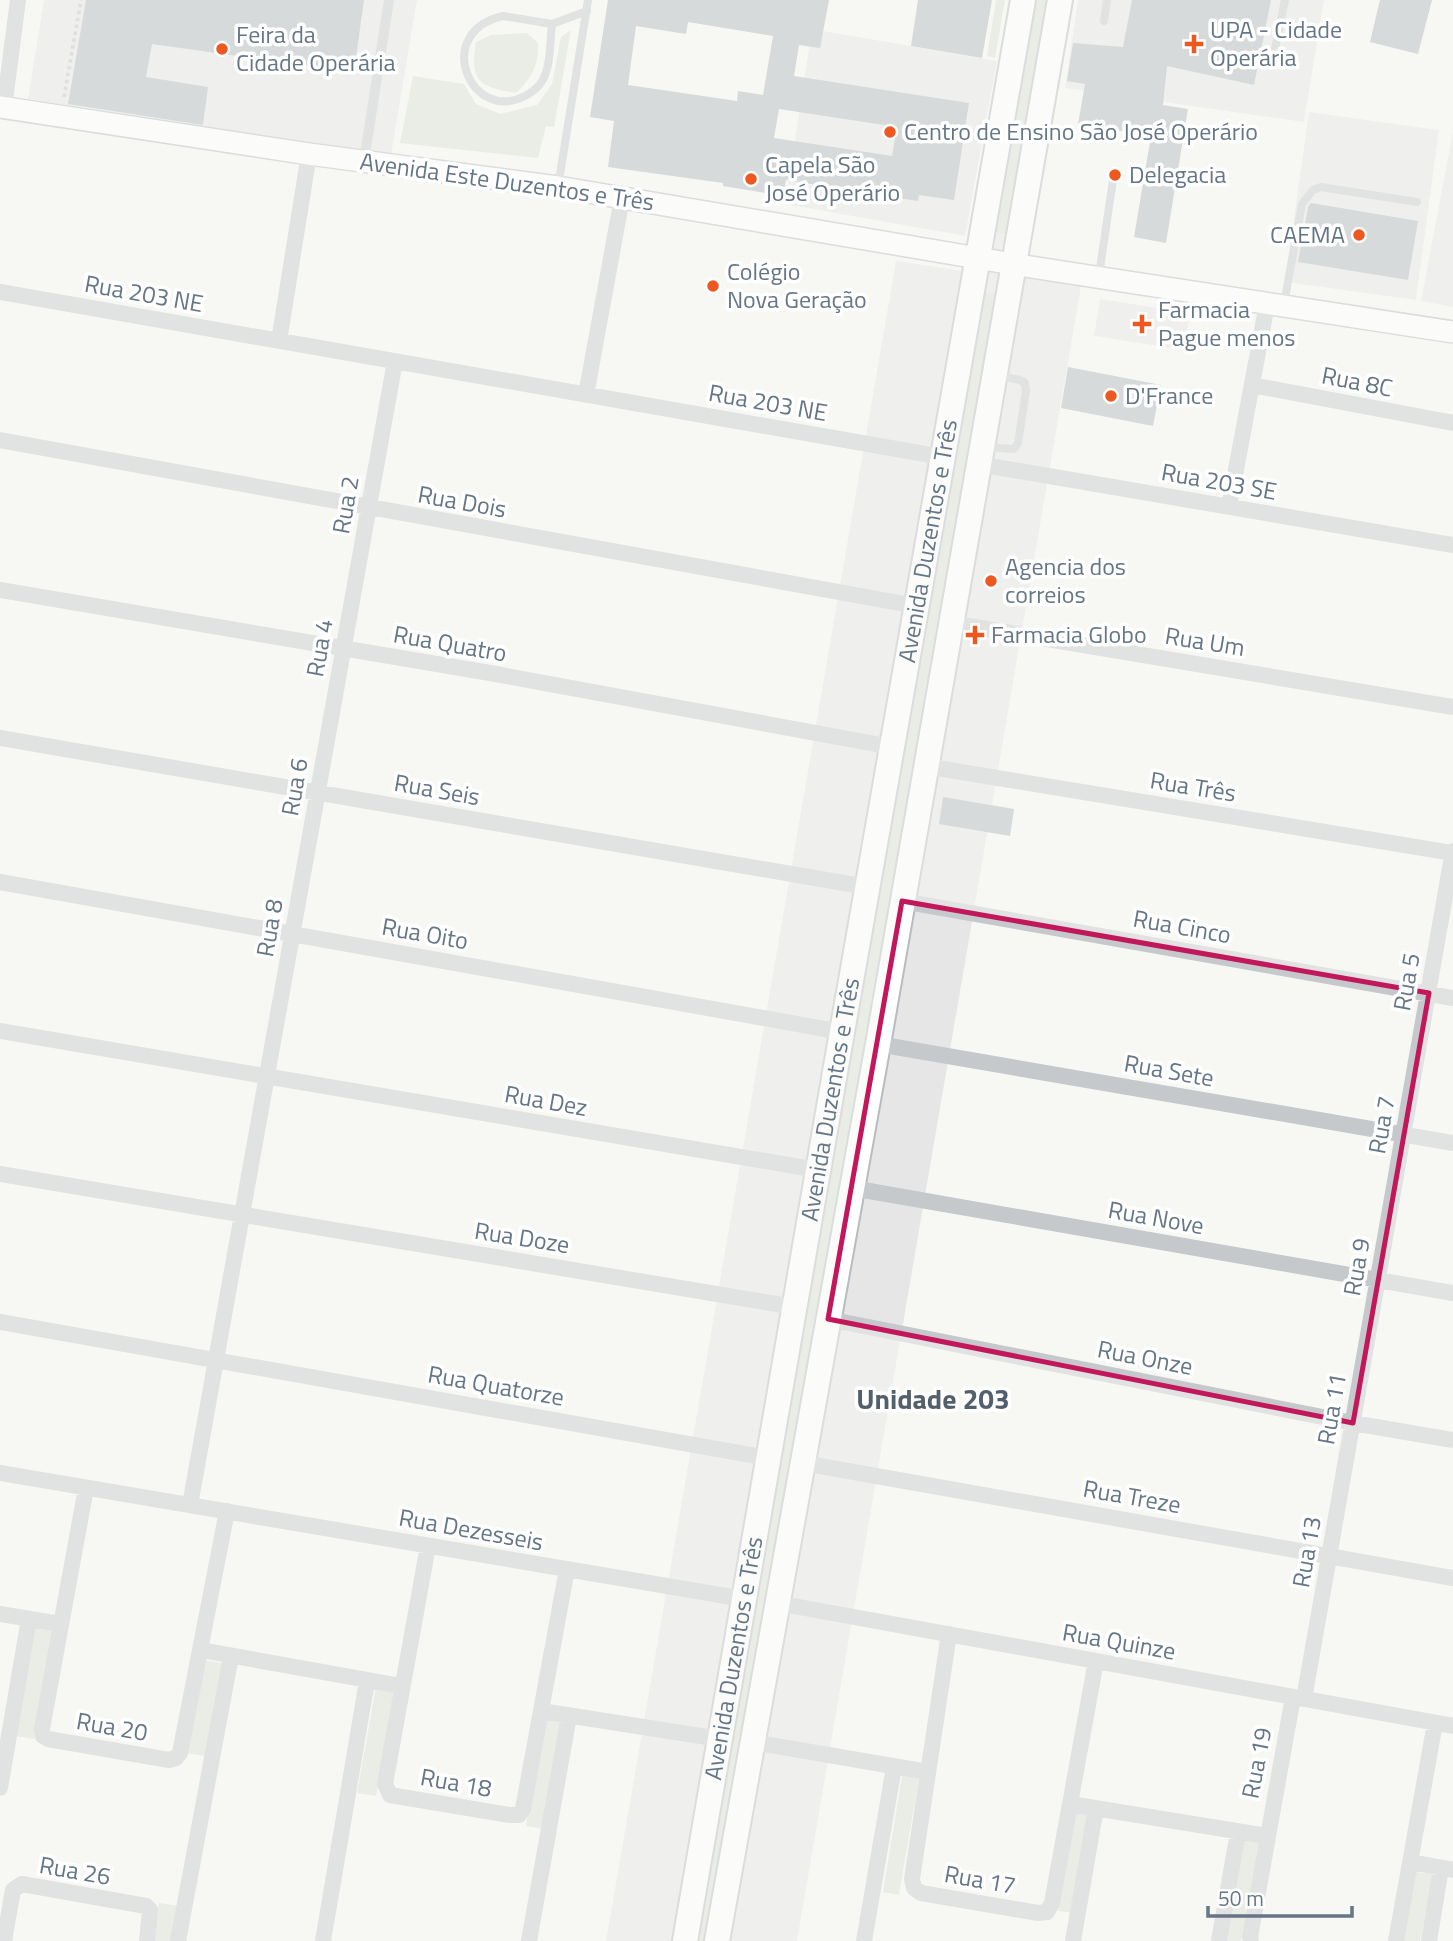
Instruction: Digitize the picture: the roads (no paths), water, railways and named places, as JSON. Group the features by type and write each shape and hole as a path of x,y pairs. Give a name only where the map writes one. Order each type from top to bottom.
{"main road":[{"name":"Avenida Duzentos e Três","path":"685,1941 1023,0"},
{"name":"Avenida Duzentos e Três","path":"717,1941 878,1044 1060,0"},
{"name":"Avenida Este Duzentos e Três","path":"2,108 309,154 558,187 1099,278 1453,332"}],"street":[{"path":"2,108 18,0"},
{"path":"364,161 389,0"},
{"path":"279,341 309,154"},
{"path":"586,395 622,198"},
{"name":"Rua 203 NE","path":"0,292 942,457"},
{"path":"1229,507 1252,385 1275,305"},
{"name":"Rua 2","path":"355,583 395,361"},
{"name":"Rua 8C","path":"1252,385 1453,423"},
{"name":"Rua Dois","path":"0,440 916,606"},
{"name":"Rua 203 SE","path":"980,455 1229,507 1453,545"},
{"name":"Rua 4","path":"331,720 355,583"},
{"name":"Rua Quatro","path":"0,590 344,648 892,747"},
{"name":"Rua Um","path":"951,623 1453,707"},
{"name":"Rua 6","path":"305,861 331,720"},
{"name":"Rua Seis","path":"0,738 867,887"},
{"name":"Rua Três","path":"925,766 1453,853"},
{"name":"Rua 5","path":"1417,1058 1453,853"},
{"name":"Rua 8","path":"267,1076 305,861"},
{"name":"Rua Oito","path":"0,882 842,1032"},
{"name":"Rua Cinco","path":"902,901 1453,998"},
{"name":"Rua Dez","path":"0,1031 818,1170"},
{"name":"Rua Sete","path":"878,1044 1453,1143"},
{"name":"Rua 7","path":"1392,1200 1417,1058"},
{"path":"190,1505 267,1076"},
{"name":"Rua Doze","path":"0,1174 794,1307"},
{"name":"Rua Nove","path":"852,1188 1453,1293"},
{"name":"Rua 9","path":"1367,1342 1392,1200"},
{"name":"Rua Onze","path":"828,1319 1353,1423 1453,1440"},
{"name":"Rua Quatorze","path":"0,1322 768,1458"},
{"name":"Rua 11","path":"1342,1484 1367,1342"},
{"name":"Rua Treze","path":"803,1463 1453,1578"},
{"name":"Rua Dezesseis","path":"0,1473 744,1599"},
{"name":"Rua 13","path":"1298,1698 1317,1628 1342,1484"},
{"name":"Rua 20","path":"86,1488 60,1624 43,1736 169,1760 180,1754 227,1511"},
{"name":"Rua 18","path":"428,1546 401,1686 386,1790 390,1795 510,1815 519,1815 523,1809 567,1569"},
{"name":"Rua Quinze","path":"777,1603 1453,1726"},
{"path":"0,1614 60,1624"},
{"path":"0,1788 29,1619"},
{"name":"Rua 17","path":"950,1634 912,1879 914,1888 921,1893 1038,1913 1047,1912 1052,1903 1096,1661"},
{"path":"201,1650 401,1686"},
{"path":"178,1941 231,1656"},
{"path":"323,1941 367,1681"},
{"name":"Rua 19","path":"1251,1941 1267,1836 1298,1698"},
{"path":"541,1711 720,1739"},
{"path":"529,1941 569,1716"},
{"path":"1396,1941 1435,1723"},
{"path":"752,1742 928,1772"},
{"path":"864,1941 894,1767"},
{"path":"1070,1804 1096,1808 1073,1941"},
{"name":"Rua 19","path":"1096,1808 1267,1836"},
{"name":"Rua 19","path":"1219,1941 1238,1832"},
{"path":"1411,1862 1447,1869 1429,1941"},
{"name":"Rua 26","path":"4,1941 13,1890 22,1884 146,1906 151,1915 147,1941"}],"lane":[{"path":"558,187 588,0"},
{"path":"1104,21 1107,0"},
{"path":"1275,54 1285,0"},
{"path":"552,24 546,73 540,85 530,94 505,102 481,93 471,82 465,69 464,54 468,40 477,28 489,20 503,16 552,24 587,11"},
{"path":"1099,278 1114,173"},
{"path":"1275,305 1302,204 1313,190 1321,187 1417,202"},
{"path":"980,455 1014,449 1018,443 1025,383 993,374"}],"place":[{"name":"UPA - Cidade Operária","path":"1194,44"},
{"name":"Feira da Cidade Operária","path":"222,49"},
{"name":"Centro de Ensino São José Operário","path":"890,132"},
{"name":"Delegacia","path":"1115,175"},
{"name":"Capela São José Operário","path":"751,179"},
{"name":"CAEMA","path":"1359,235"},
{"name":"Colégio Nova Geração","path":"713,286"},
{"name":"Farmacia Pague menos","path":"1142,324"},
{"name":"D'France","path":"1111,396"},
{"name":"Agencia dos correios","path":"991,581"},
{"name":"Farmacia Globo","path":"975,635"}],"district":[{"name":"Unidade 203","path":"933,1399"}]}
